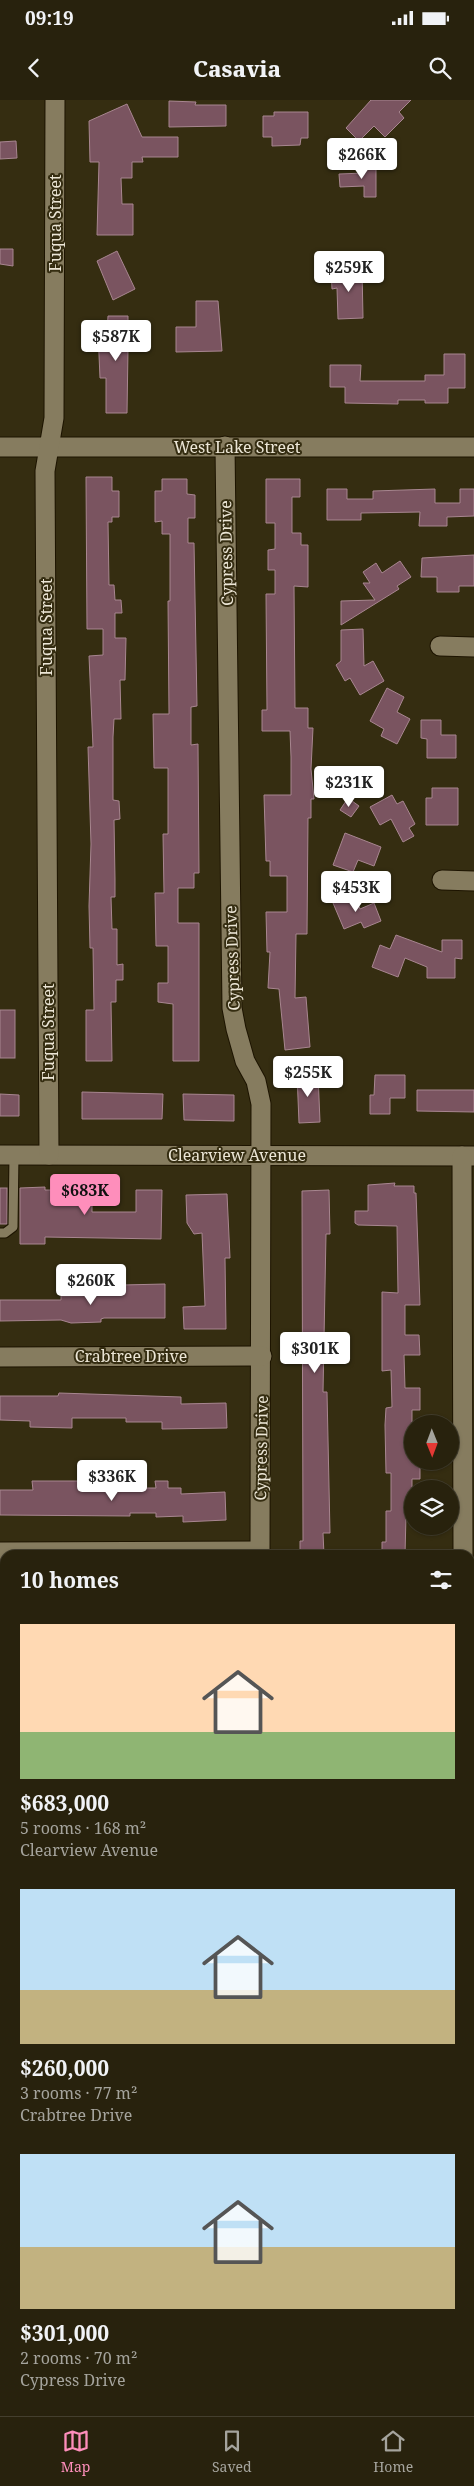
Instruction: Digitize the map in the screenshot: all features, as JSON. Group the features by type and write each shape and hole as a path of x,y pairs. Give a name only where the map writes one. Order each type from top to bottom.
{"street":[{"name":"Fuqua Street","path":"49,1155 46,471 54,418 55,100"},
{"name":"Cypress Drive","path":"225,446 232,1008 245,1061 256,1081 261,1104 262,1356 260,1550"},
{"name":"West Lake Street","path":"0,447 474,447"},
{"path":"440,646 474,647"},
{"path":"442,880 474,881"},
{"name":"Clearview Avenue","path":"7,1155 468,1156"},
{"path":"463,1550 468,1156"},
{"name":"Crabtree Drive","path":"0,1357 262,1356"}],"lane":[{"path":"0,1233 5,1233 13,1227 7,1155"}],"building":[{"path":"371,100 411,100 399,112 404,118 385,137 374,126 359,141 346,128"},
{"path":"169,101 196,102 195,105 226,105 226,126 169,127"},
{"path":"127,104 142,137 178,137 178,157 142,157 143,162 132,162 132,178 121,178 122,204 133,204 133,235 97,235 99,162 90,162 89,121"},
{"path":"274,112 308,112 308,138 301,138 300,145 272,146 272,137 263,137 263,116 274,116"},
{"path":"16,141 17,158 0,159 0,142"},
{"path":"364,163 376,163 376,197 364,197 364,186 340,187 339,174 364,173"},
{"path":"0,249 13,249 13,266 0,264"},
{"path":"117,251 135,289 113,300 97,261"},
{"path":"362,269 363,318 338,319 337,288 332,289 331,270"},
{"path":"196,301 218,301 222,351 176,352 176,327 196,327"},
{"path":"108,316 128,316 128,336 138,336 138,349 128,349 127,413 106,413 106,378 100,378 98,332 107,332"},
{"path":"444,354 465,354 465,388 448,388 448,403 425,403 425,400 398,400 398,404 345,403 345,387 330,387 330,365 361,365 360,381 425,381 425,375 444,375"},
{"path":"86,477 112,477 112,491 119,491 119,517 112,517 112,522 108,522 109,585 114,585 115,600 121,600 122,613 115,613 115,638 126,638 125,680 120,680 121,719 114,719 113,737 113,800 119,801 120,819 114,820 115,897 111,897 112,929 117,929 117,965 123,964 123,980 116,980 116,1002 111,1002 112,1061 86,1061 86,1010 94,1010 93,948 90,948 89,906 91,844 88,747 93,747 89,656 103,655 103,629 87,629"},
{"path":"162,479 187,479 187,494 195,495 195,518 188,518 188,543 194,543 197,706 191,707 191,745 198,744 199,873 194,873 194,888 178,888 178,923 199,923 199,1061 173,1061 173,1004 158,1002 158,983 168,983 168,946 156,946 155,893 164,893 163,834 168,834 168,768 154,768 153,714 169,714 168,601 170,601 170,534 162,534 162,521 155,522 155,491 162,491"},
{"path":"266,479 300,479 300,497 292,497 292,533 301,533 301,545 308,545 308,587 294,586 295,708 308,708 308,728 313,728 311,769 314,799 311,799 311,818 308,818 307,934 296,934 295,998 306,997 310,1047 285,1050 279,989 268,988 270,952 267,952 266,912 287,912 287,876 270,876 270,861 266,861 264,795 291,795 291,757 290,731 262,731 262,710 267,710 266,594 275,594 275,570 268,570 268,550 275,549 275,523 266,523"},
{"path":"327,489 347,489 347,499 373,499 373,491 435,489 435,503 460,503 460,489 474,489 474,516 447,517 447,526 419,526 420,512 361,513 361,520 327,520"},
{"path":"474,555 474,586 459,586 459,592 437,592 437,577 421,577 422,558"},
{"path":"400,561 411,577 397,586 399,589 341,625 341,601 375,600 363,583 370,583 363,572 376,563 382,573"},
{"path":"363,629 364,666 373,661 384,681 360,695 350,678 345,681 336,665 341,661 341,630"},
{"path":"387,688 404,697 397,712 410,719 397,744 381,736 384,729 370,721"},
{"path":"421,720 441,720 441,735 456,735 456,758 427,758 427,739 421,738"},
{"path":"432,788 458,788 458,825 426,825 426,798 432,798"},
{"path":"392,795 397,804 403,801 415,824 409,828 414,836 403,842 391,819 380,825 370,807"},
{"path":"348,798 359,806 351,817 340,810"},
{"path":"345,833 381,847 374,866 358,860 353,872 333,865"},
{"path":"354,894 360,909 374,903 381,921 364,928 361,922 344,929 333,903"},
{"path":"396,935 442,952 442,940 462,940 462,959 455,958 455,978 427,978 427,967 405,958 398,977 372,967 380,945 390,949"},
{"path":"0,1010 15,1010 15,1058 0,1058"},
{"path":"297,1074 318,1074 320,1122 299,1123"},
{"path":"375,1075 405,1075 405,1098 390,1098 390,1114 370,1114 370,1095 374,1095"},
{"path":"417,1090 474,1090 474,1112 417,1111"},
{"path":"82,1092 163,1094 162,1119 82,1119"},
{"path":"0,1094 19,1095 19,1116 0,1116"},
{"path":"183,1094 234,1095 234,1121 184,1120"},
{"path":"395,1183 394,1186 414,1186 414,1193 416,1193 420,1305 405,1305 405,1335 419,1335 420,1355 404,1355 405,1388 420,1388 420,1410 412,1410 412,1415 404,1415 404,1470 420,1470 420,1479 404,1480 405,1550 382,1550 382,1542 386,1542 386,1511 391,1511 391,1473 386,1473 385,1425 386,1408 392,1407 391,1370 382,1371 382,1292 398,1293 397,1226 358,1225 355,1223 355,1211 368,1211 368,1185"},
{"path":"45,1187 45,1190 92,1190 92,1212 136,1212 136,1190 162,1190 161,1239 45,1237 45,1244 20,1244 20,1188"},
{"path":"0,1188 7,1188 7,1224 0,1224"},
{"path":"329,1190 330,1234 326,1234 323,1392 327,1392 330,1533 323,1533 324,1550 300,1550 300,1541 303,1541 302,1191"},
{"path":"227,1194 230,1258 225,1258 226,1329 184,1329 183,1307 205,1306 202,1233 194,1234 187,1223 186,1195"},
{"path":"165,1284 165,1318 104,1318 101,1319 101,1322 71,1323 61,1320 0,1321 0,1300 61,1300 61,1296 122,1295 122,1285"},
{"path":"59,1393 181,1397 181,1404 226,1403 227,1428 162,1429 162,1422 126,1422 126,1418 72,1418 72,1428 30,1427 30,1421 0,1420 0,1396 58,1396"},
{"path":"32,1481 84,1481 84,1488 156,1488 155,1481 168,1481 168,1488 181,1488 181,1494 225,1492 226,1520 183,1522 183,1516 156,1517 156,1513 130,1513 130,1516 0,1515 0,1490 33,1490"}]}
